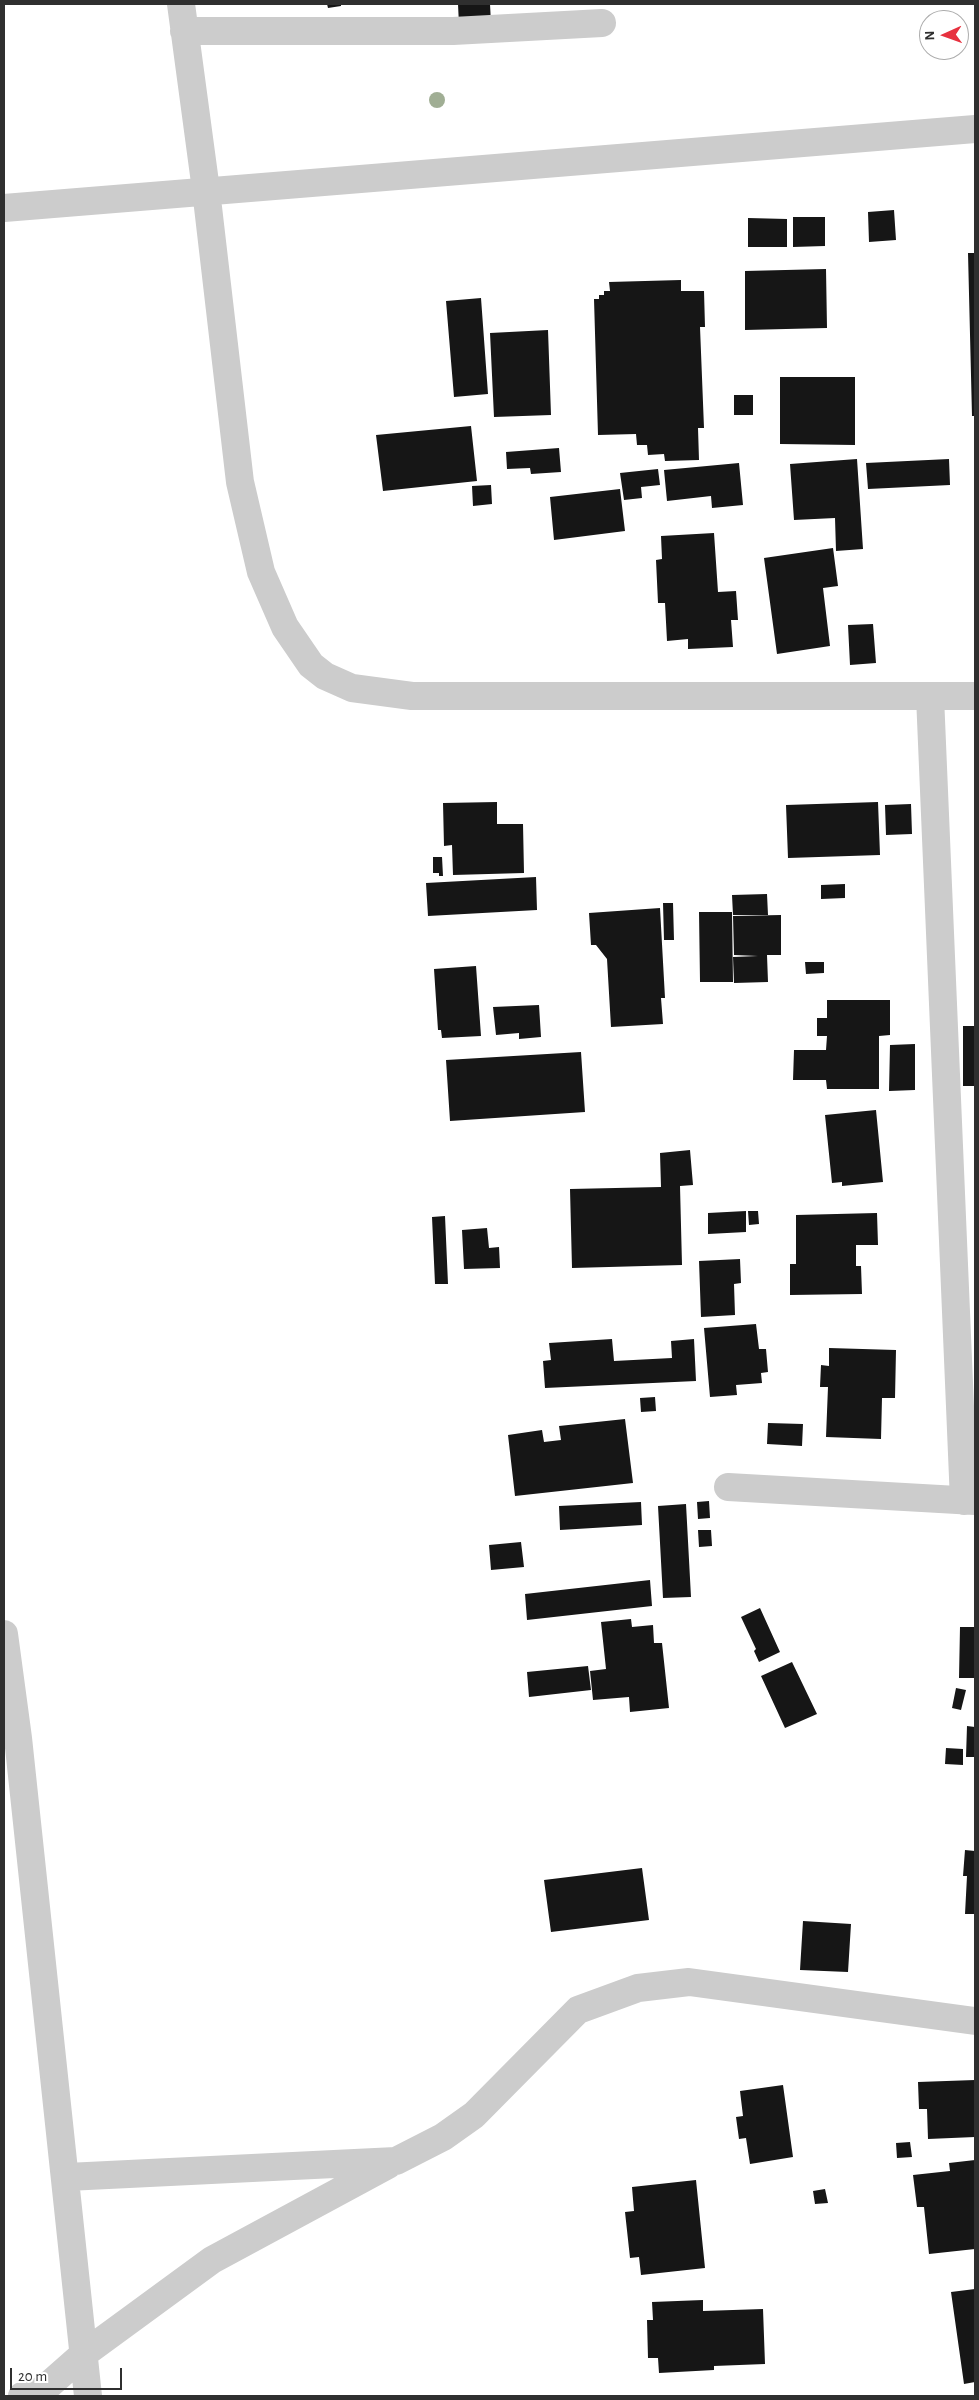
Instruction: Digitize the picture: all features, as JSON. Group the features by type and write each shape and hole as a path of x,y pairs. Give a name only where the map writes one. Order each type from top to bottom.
{"street":[{"path":"181,4 206,190 240,482 261,572 285,627 311,665 325,676 352,688 412,696 975,696"},
{"path":"184,31 453,31 602,22"},
{"path":"4,208 206,190 618,159 975,128"},
{"path":"728,1487 970,1501 930,696"},
{"path":"4,1634 11,1739 67,2178 88,2396"},
{"path":"22,2396 43,2390 85,2353 212,2260 443,2137 474,2115 578,2010 638,1988 689,1982 975,2021"},
{"path":"67,2178 396,2161"}],"building":[{"path":"327,4 341,4 341,6 328,8"},
{"path":"458,4 490,4 491,23 459,25"},
{"path":"894,210 896,240 869,242 868,212"},
{"path":"793,217 825,217 825,246 793,247"},
{"path":"748,218 787,219 787,247 748,247"},
{"path":"968,253 975,253 975,416 972,416"},
{"path":"826,269 827,328 745,330 745,271"},
{"path":"681,280 681,291 704,291 705,327 700,327 704,428 698,428 699,460 665,461 664,454 648,455 647,445 637,445 636,434 598,435 594,299 599,299 599,295 604,295 604,291 610,291 609,282"},
{"path":"481,298 488,394 454,397 446,301"},
{"path":"548,330 551,415 494,417 490,333"},
{"path":"780,377 855,377 855,445 780,444"},
{"path":"734,395 753,395 753,415 734,415"},
{"path":"471,426 477,481 383,491 376,435"},
{"path":"559,448 561,472 531,474 530,468 507,469 506,452"},
{"path":"857,459 863,549 836,551 835,518 794,520 790,464"},
{"path":"949,459 950,485 868,489 866,463"},
{"path":"739,463 743,505 712,508 711,496 667,501 664,470"},
{"path":"658,469 660,485 641,487 642,498 624,500 620,473"},
{"path":"491,485 492,504 473,506 472,486"},
{"path":"620,489 625,531 554,540 550,497"},
{"path":"714,533 718,592 736,591 738,620 731,620 733,647 688,649 688,639 667,641 665,603 658,603 656,560 662,559 661,536"},
{"path":"833,548 838,586 823,588 830,646 777,654 764,558"},
{"path":"873,624 876,663 850,665 848,625"},
{"path":"497,802 497,824 523,824 524,873 453,875 452,845 444,846 443,803"},
{"path":"878,802 880,855 788,858 786,805"},
{"path":"911,804 912,834 886,835 885,805"},
{"path":"433,857 442,857 443,876 439,876 439,873 433,873"},
{"path":"536,877 537,910 428,916 426,883"},
{"path":"845,884 845,898 821,899 821,885"},
{"path":"767,894 768,915 733,915 732,895"},
{"path":"663,903 673,903 674,940 664,940"},
{"path":"660,908 665,998 661,998 663,1024 611,1027 607,959 596,945 591,945 589,913"},
{"path":"699,912 732,912 733,982 700,982"},
{"path":"781,915 781,955 767,955 768,982 734,983 733,957 758,956 734,955 733,916"},
{"path":"805,962 824,962 824,973 806,974"},
{"path":"476,966 481,1036 442,1038 441,1030 438,1030 434,969"},
{"path":"827,1000 890,1000 890,1035 879,1036 879,1089 827,1089 826,1080 793,1080 794,1050 826,1050 827,1036 817,1036 817,1018 827,1018"},
{"path":"539,1005 541,1037 519,1039 519,1033 496,1035 493,1007"},
{"path":"963,1026 975,1026 975,1086 963,1086"},
{"path":"915,1044 915,1090 889,1091 890,1045"},
{"path":"581,1052 585,1112 450,1121 446,1060"},
{"path":"876,1110 883,1182 842,1186 842,1182 832,1183 825,1115"},
{"path":"690,1150 693,1185 680,1186 682,1265 572,1268 570,1189 661,1187 660,1153"},
{"path":"746,1211 746,1232 708,1234 708,1213"},
{"path":"748,1211 758,1211 759,1224 749,1225"},
{"path":"877,1213 878,1245 856,1245 856,1266 861,1266 862,1294 790,1295 790,1264 796,1264 796,1215"},
{"path":"445,1216 448,1284 435,1284 432,1217"},
{"path":"487,1228 489,1248 499,1247 500,1268 464,1269 462,1230"},
{"path":"740,1259 741,1283 734,1284 735,1315 701,1317 699,1261"},
{"path":"756,1324 759,1349 766,1349 768,1372 761,1373 762,1383 736,1385 737,1395 710,1397 704,1328"},
{"path":"612,1339 614,1361 672,1358 671,1341 694,1339 696,1381 545,1388 543,1361 551,1360 549,1343"},
{"path":"829,1348 896,1350 895,1398 882,1398 881,1439 826,1437 828,1387 820,1387 821,1365 829,1366"},
{"path":"655,1397 656,1411 641,1412 640,1398"},
{"path":"625,1419 633,1483 515,1496 508,1435 542,1430 544,1442 561,1440 559,1426"},
{"path":"768,1423 803,1424 802,1446 767,1444"},
{"path":"709,1501 710,1518 698,1519 697,1502"},
{"path":"641,1502 642,1525 560,1530 559,1506"},
{"path":"686,1504 691,1597 663,1598 658,1506"},
{"path":"698,1530 711,1530 712,1546 699,1547"},
{"path":"521,1542 524,1567 491,1570 489,1545"},
{"path":"650,1580 652,1606 527,1620 525,1594"},
{"path":"760,1608 780,1652 759,1662 754,1651 756,1649 741,1617"},
{"path":"631,1619 632,1627 653,1625 654,1643 662,1643 669,1708 630,1712 629,1697 593,1700 590,1671 606,1669 601,1622"},
{"path":"960,1627 975,1627 975,1678 959,1678"},
{"path":"792,1662 817,1714 785,1728 761,1676"},
{"path":"588,1666 591,1690 529,1697 527,1672"},
{"path":"956,1688 966,1690 961,1710 952,1708"},
{"path":"967,1726 975,1727 975,1757 966,1757"},
{"path":"946,1748 963,1749 963,1765 945,1764"},
{"path":"965,1850 975,1851 975,1914 965,1914 967,1876 963,1876"},
{"path":"642,1868 649,1920 551,1932 544,1880"},
{"path":"803,1921 851,1924 848,1972 800,1970"},
{"path":"975,2080 975,2137 928,2139 927,2109 919,2109 918,2082"},
{"path":"783,2085 793,2157 750,2164 746,2138 739,2139 736,2117 743,2116 740,2091"},
{"path":"910,2142 912,2157 897,2158 896,2143"},
{"path":"975,2160 975,2249 929,2254 924,2207 917,2207 913,2175 950,2171 949,2163"},
{"path":"696,2180 705,2268 641,2275 639,2257 630,2258 625,2212 634,2211 632,2187"},
{"path":"825,2189 828,2203 815,2204 813,2191"},
{"path":"975,2289 975,2382 964,2384 951,2292"},
{"path":"703,2300 703,2311 763,2309 765,2364 714,2366 714,2370 659,2373 658,2358 648,2358 647,2320 653,2320 652,2302"}]}
